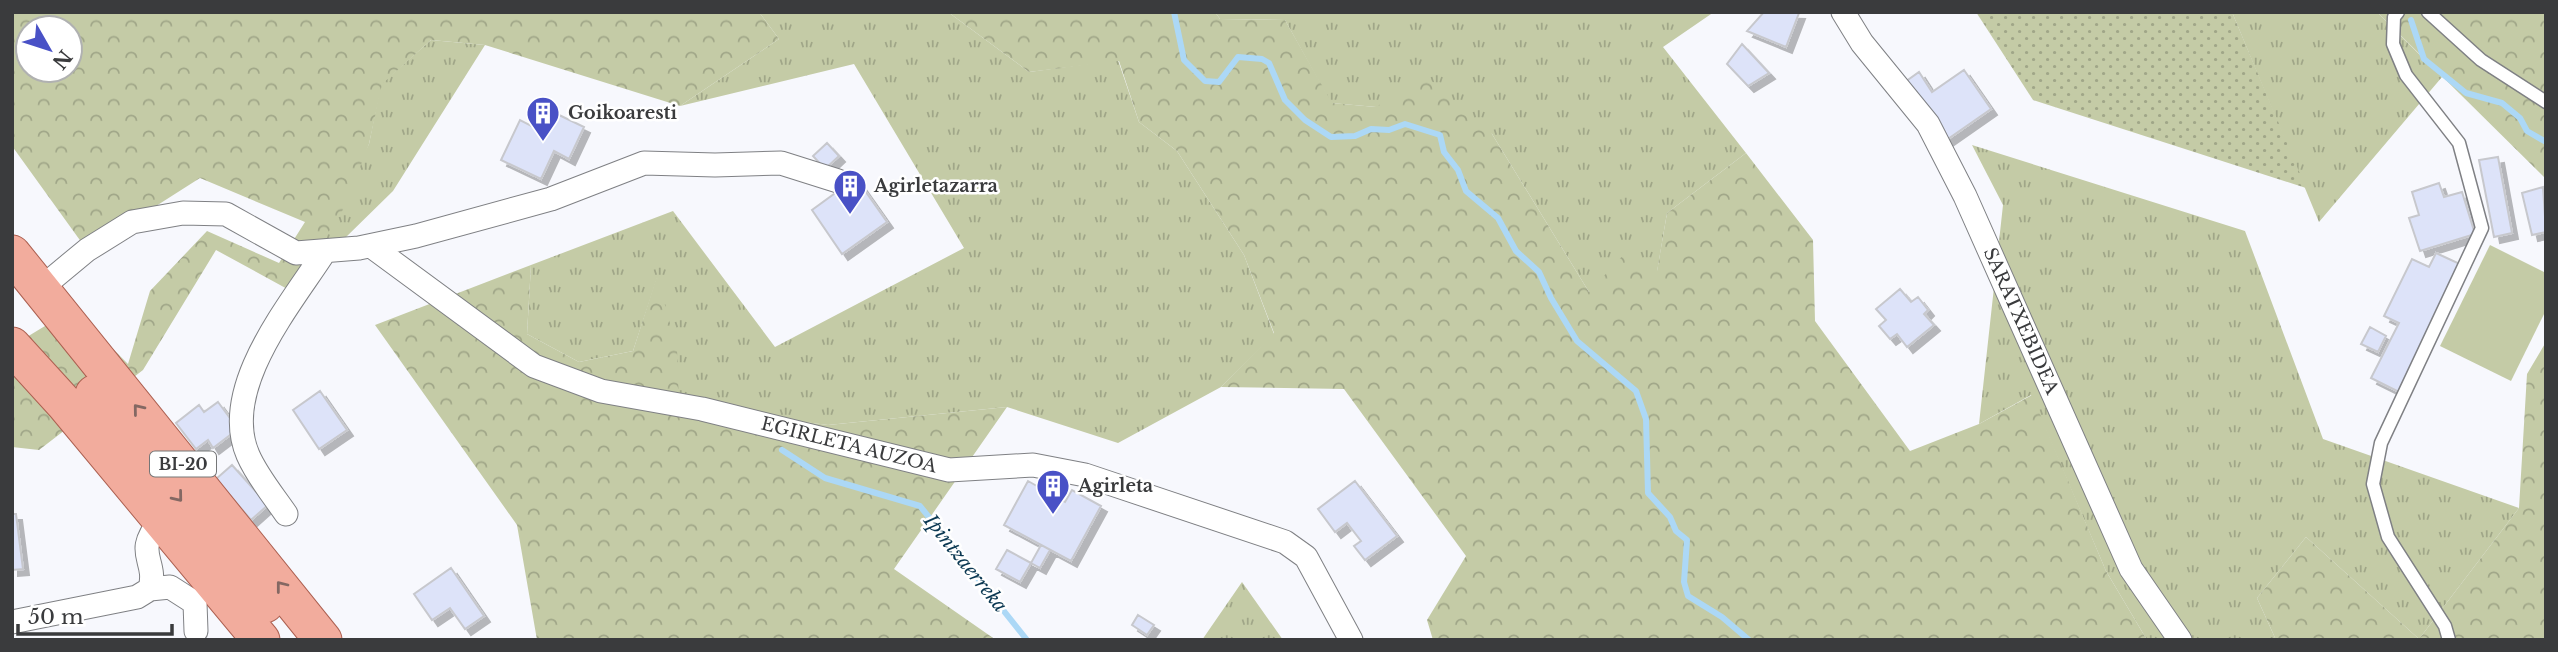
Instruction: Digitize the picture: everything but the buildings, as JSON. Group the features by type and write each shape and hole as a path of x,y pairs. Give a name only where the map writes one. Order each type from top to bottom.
{"main road":[{"name":"BI-20","path":"12,254 26,290 294,640"},
{"name":"BI-20","path":"26,290 323,640"},
{"path":"12,346 24,364 261,640"}],"street":[{"name":"SARATXEBIDEA","path":"1843,12 1862,43 1928,124 1965,195 2131,569 2180,640"},
{"path":"26,290 132,222 183,213 226,214 296,253 371,246 551,199 644,163 781,163 838,181"},
{"name":"EGIRLETA AUZOA","path":"371,246 534,366 601,391 702,409 949,470 1033,465 1084,475 1285,542 1306,557 1350,640"},
{"path":"286,514 247,454 241,430 240,408 257,361 325,251"},
{"path":"150,589 153,577 147,565 146,542 160,520"},
{"path":"12,622 137,597 150,589 170,587 195,603 204,627"}],"lane":[{"path":"2398,12 2394,17 2393,44 2406,75 2459,143 2482,228 2381,443 2373,484 2388,537 2445,626 2448,640"},
{"path":"2428,12 2481,60 2546,102"}],"green space":[{"path":"12,12 759,12 779,39 680,106 485,45 431,40 382,84 369,144 344,208 291,291 216,250 143,370 39,450 12,447 12,346 73,309 128,364 150,291 207,231 279,263 305,222 200,178 87,250 12,146"},
{"path":"759,12 948,12 1029,72 1118,60 1139,122 1177,151 1244,255 1274,334 1221,387 1118,443 1007,407 828,425 678,406 657,278 633,351 579,362 527,334 531,265 673,211 775,347 964,248 854,64 680,106 779,39"},
{"path":"948,12 1215,12 1220,19 1285,20 1332,103 1376,107 1426,76 1492,134 1589,292 1626,252 1657,271 1667,213 1746,153 1813,240 1815,321 1910,451 1979,424 2032,395 2106,571 2147,640 1433,640 1427,620 1466,556 1344,389 1221,387 1274,333 1244,255 1177,151 1139,122 1119,61 1029,72"},
{"path":"1215,12 1714,12 1663,47 1746,153 1667,213 1657,272 1589,292 1492,134 1376,107 1331,103 1285,20 1220,19"},
{"path":"1976,12 2232,12 2306,188 2033,100"},
{"path":"2232,12 2377,12 2442,77 2319,222"},
{"path":"2377,12 2546,12 2546,179"},
{"path":"431,40 485,45 393,191 291,291 369,144 381,84"},
{"path":"1972,145 2245,231 2323,439 2519,508 2419,639 2306,537 2257,598 2276,640 2147,640 2106,571 2031,395 1979,424 2003,205"},
{"path":"2490,245 2546,273 2546,310 2511,381 2440,346"},
{"path":"531,265 527,334 579,362 633,351 657,276 677,349 679,406 828,425 1007,407 894,569 996,640 537,640 517,525 375,325"},
{"path":"2546,342 2546,640 2276,640 2257,598 2306,537 2419,639 2519,508 2527,374"},
{"path":"1242,582 1283,640 1202,640"}],"waterway":[{"path":"1174,12 1184,60 1205,81 1219,82 1238,57 1262,59 1269,63 1285,100 1305,120 1331,137 1355,136 1371,129 1389,130 1405,124 1440,135 1444,152 1458,170 1466,191 1498,218 1516,251 1539,272 1577,341 1636,391 1646,419 1648,493 1670,517 1676,531 1687,540 1684,582 1688,596 1722,617 1749,640"},
{"path":"2411,20 2424,59 2466,93 2502,103 2520,118 2527,131 2546,142"},
{"name":"Ipintzaerreka","path":"782,450 825,478 920,506 1027,640"}],"place":[{"name":"Goikoaresti","path":"543,143"},
{"name":"Agirletazarra","path":"850,216"},
{"name":"Agirleta","path":"1053,516"}]}
